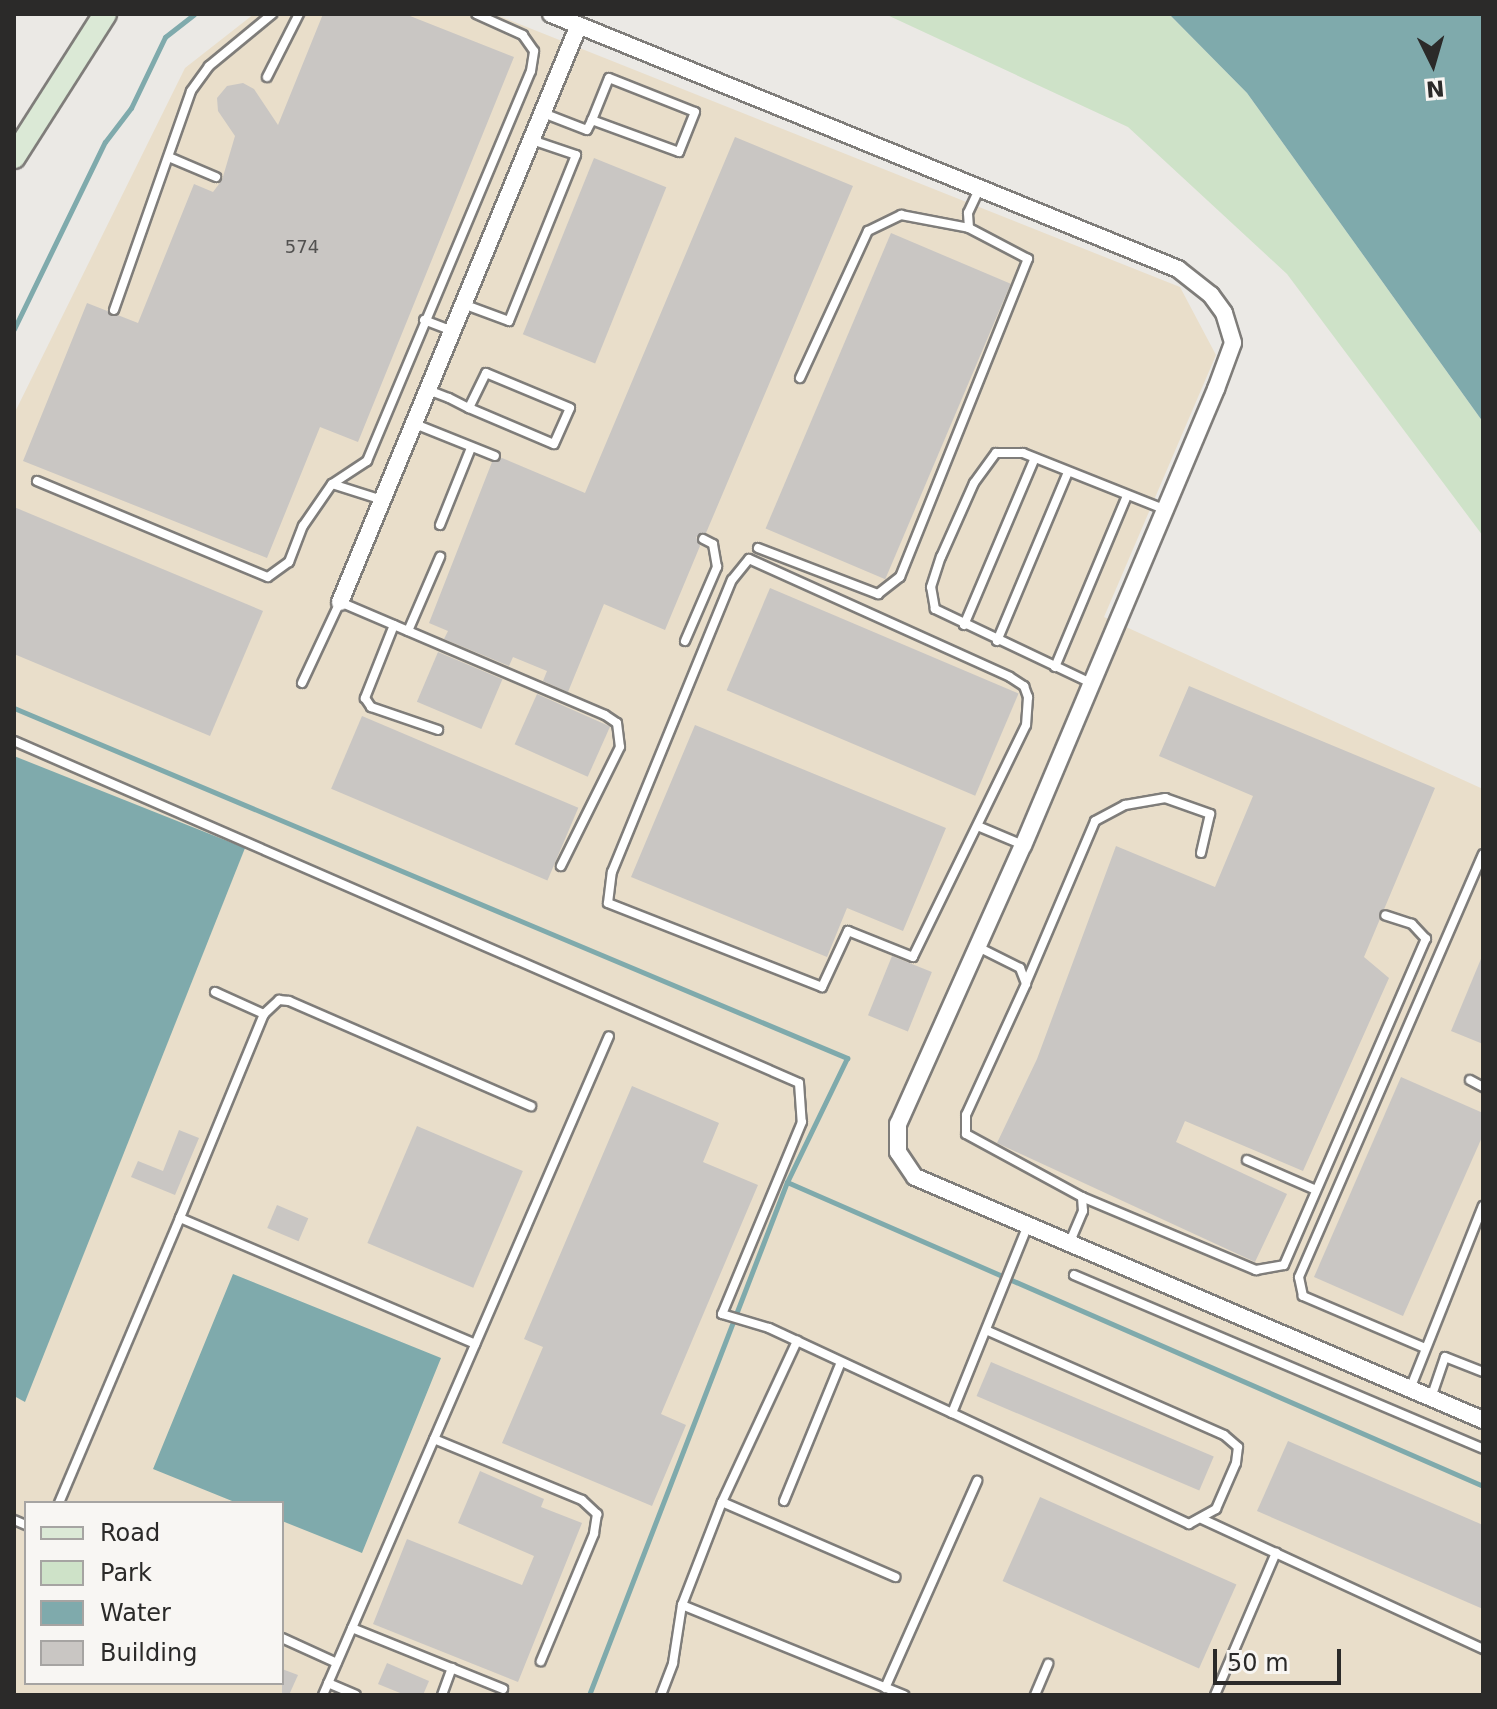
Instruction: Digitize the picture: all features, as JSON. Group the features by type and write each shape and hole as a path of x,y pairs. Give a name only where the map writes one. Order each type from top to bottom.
{"street":[{"path":"14,157 105,14"},
{"path":"551,14 1178,269 1211,295 1224,313 1233,343 1166,510 1023,845 898,1124 898,1152 915,1177 1483,1420"},
{"path":"340,602 578,27"}],"lane":[{"path":"114,310 171,158 191,91 209,66 272,14"},
{"path":"267,77 299,14"},
{"path":"37,481 268,577 289,562 303,526 332,484 367,461 531,71 534,51 523,35 476,14"},
{"path":"542,113 587,130 609,78 695,112 679,152 592,120"},
{"path":"463,304 509,321 576,155 531,139"},
{"path":"171,158 216,177"},
{"path":"969,228 968,213 979,189"},
{"path":"758,548 878,594 900,577 1028,259 969,228 901,215 868,231 800,378"},
{"path":"424,320 452,331"},
{"path":"428,390 469,408 554,444 570,408 486,373 469,408"},
{"path":"414,423 495,456"},
{"path":"440,525 471,448"},
{"path":"1092,683 997,641 935,609 931,587 941,557 974,483 996,453 1035,458 1166,510"},
{"path":"964,625 1035,458"},
{"path":"997,641 1068,472"},
{"path":"332,484 382,500"},
{"path":"1055,667 1127,496"},
{"path":"685,641 717,567 713,544 703,539"},
{"path":"408,631 440,557"},
{"path":"749,559 1024,686 1026,725 980,827 913,957 848,931 822,987 608,903 612,872 732,580 749,559"},
{"path":"302,683 340,602 617,723 620,747 561,866"},
{"path":"394,625 365,698 371,707 438,730"},
{"path":"14,741 799,1083 802,1122 722,1314 769,1328 1189,1524 1216,1509 1238,1447 1224,1435 986,1330"},
{"path":"1201,853 1210,814 1165,798 1125,805 1095,821 966,1115 966,1134 1082,1197 1256,1270 1284,1265 1426,939 1412,924 1385,915"},
{"path":"980,827 1023,845"},
{"path":"1425,1348 1303,1296 1299,1277 1483,854"},
{"path":"978,947 1020,968 1026,984"},
{"path":"215,992 264,1014"},
{"path":"60,1501 264,1014 279,1000 289,1001 531,1106"},
{"path":"323,1695 609,1036"},
{"path":"1470,1080 1483,1087"},
{"path":"1247,1160 1316,1190"},
{"path":"1068,1245 1083,1211 1082,1197"},
{"path":"1410,1389 1483,1206"},
{"path":"180,1218 475,1344"},
{"path":"952,1413 1027,1227"},
{"path":"1074,1275 1483,1449"},
{"path":"661,1695 673,1663 682,1605 722,1502 797,1341"},
{"path":"1431,1398 1445,1357 1483,1372"},
{"path":"784,1501 841,1362"},
{"path":"434,1439 582,1500 597,1514 594,1534 541,1661"},
{"path":"885,1688 977,1481"},
{"path":"722,1502 895,1577"},
{"path":"1202,1519 1483,1649"},
{"path":"1215,1695 1276,1553"},
{"path":"682,1605 904,1695"},
{"path":"352,1628 503,1689"},
{"path":"284,1639 337,1663"},
{"path":"1035,1695 1048,1664"},
{"path":"442,1695 452,1668"},
{"path":"328,1683 356,1695"}],"shaded area":[{"path":"254,14 494,14 1180,287 1216,355 1104,617 1483,789 1483,1695 14,1695 14,414 185,68"}],"green space":[{"path":"885,14 1169,14 1247,93 1483,422 1483,536 1287,274 1128,127"}],"water":[{"path":"1169,14 1483,14 1483,422 1247,93"},
{"path":"14,756 245,848 25,1402 14,1396"},
{"path":"233,1274 441,1358 362,1553 284,1522 284,1501 232,1501 153,1469"}],"building":[{"path":"323,14 405,14 514,57 358,442 320,427 267,558 23,461 87,303 138,323 194,184 213,192 222,180 235,136 218,111 217,98 227,86 243,83 254,89 278,125"},
{"path":"735,137 853,186 706,533 696,537 700,546 665,630 604,604 568,692 543,681 547,671 513,657 509,666 444,639 448,631 429,623 492,462 502,458 585,493"},
{"path":"594,158 666,187 595,363 523,334"},
{"path":"891,233 1011,284 885,579 766,528"},
{"path":"14,507 263,611 210,736 14,654"},
{"path":"770,588 1019,693 975,796 727,690"},
{"path":"438,652 502,679 481,729 417,702"},
{"path":"1189,686 1435,788 1364,957 1389,978 1303,1171 1185,1121 1176,1142 1287,1194 1255,1262 997,1143 1037,1059 1116,846 1215,887 1253,796 1159,756"},
{"path":"537,694 610,727 588,777 515,744"},
{"path":"362,716 578,808 547,881 331,789"},
{"path":"695,725 946,828 903,931 847,908 827,957 631,877"},
{"path":"1483,954 1483,1044 1451,1031"},
{"path":"892,956 932,972 908,1031 868,1015"},
{"path":"1401,1077 1483,1113 1483,1135 1403,1316 1314,1277"},
{"path":"632,1086 719,1123 703,1162 758,1185 661,1414 686,1425 652,1506 502,1443 543,1347 524,1339"},
{"path":"417,1126 523,1171 473,1288 367,1243"},
{"path":"179,1130 199,1138 175,1195 131,1177 138,1161 163,1171"},
{"path":"277,1205 308,1218 299,1241 267,1228"},
{"path":"991,1362 1214,1457 1199,1491 977,1396"},
{"path":"1288,1441 1483,1525 1483,1609 1257,1511"},
{"path":"480,1471 544,1499 541,1507 582,1523 518,1682 373,1624 407,1539 522,1585 534,1556 458,1523"},
{"path":"1040,1497 1236,1584 1199,1668 1003,1581"},
{"path":"387,1663 429,1681 423,1695 405,1695 378,1684"},
{"path":"284,1670 298,1675 289,1695 282,1695"}],"waterway":[{"path":"14,329 105,142 131,108 165,37 194,14"},
{"path":"14,708 847,1058 787,1182 1483,1486"},
{"path":"589,1695 787,1182"}]}
